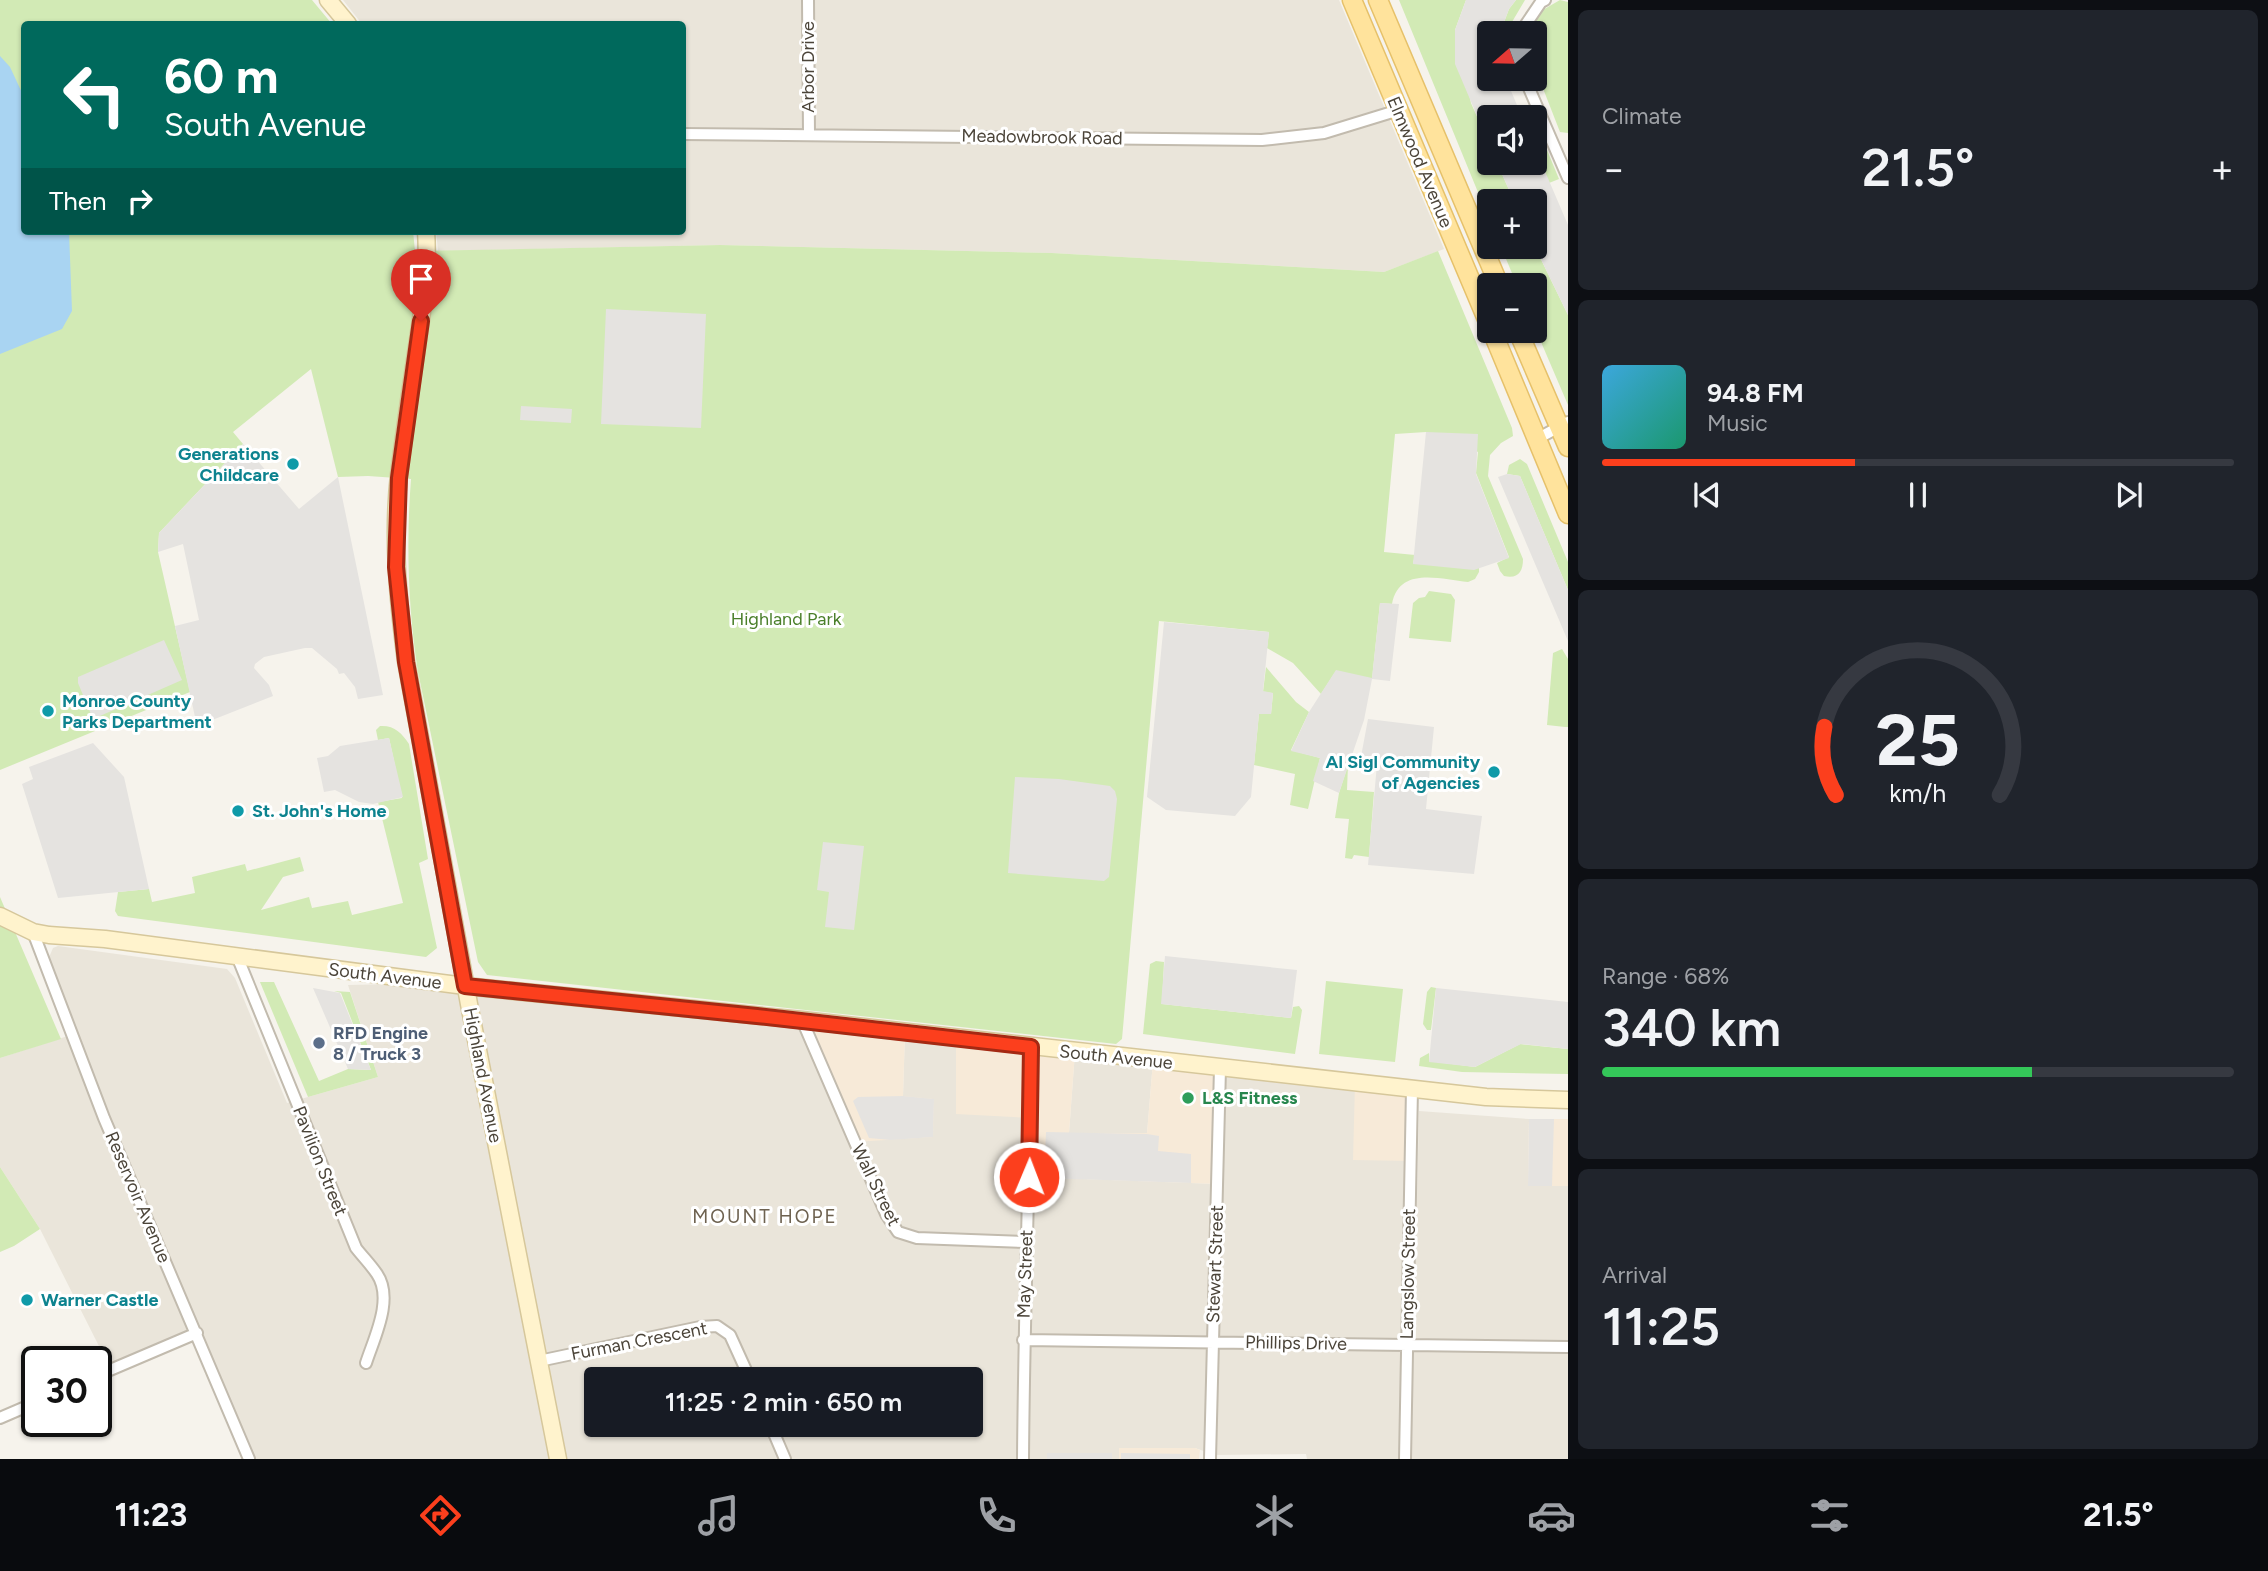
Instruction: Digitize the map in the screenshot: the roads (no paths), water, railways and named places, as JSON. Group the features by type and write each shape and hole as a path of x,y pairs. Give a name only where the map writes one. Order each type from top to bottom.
{"main road":[{"path":"328,0 346,21"},
{"name":"Elmwood Avenue","path":"1352,0 1477,295"},
{"name":"Elmwood Avenue","path":"1378,0 1494,273"},
{"name":"Highland Avenue","path":"426,235 424,298 399,478 396,567 406,662 465,986 558,1459"},
{"path":"1497,343 1568,514"},
{"path":"1524,343 1564,425 1568,447"},
{"name":"South Avenue","path":"0,916 33,932 49,935 105,939 465,986 802,1020 1486,1097 1568,1100"}],"street":[{"name":"Arbor Drive","path":"808,0 808,134"},
{"path":"1528,21 1545,0"},
{"path":"1530,91 1568,178"},
{"name":"Meadowbrook Road","path":"686,134 1282,139 1324,133 1399,110"},
{"path":"1537,439 1564,425"},
{"name":"Reservoir Avenue","path":"33,932 104,1118 249,1459"},
{"name":"Pavilion Street","path":"237,956 356,1248 379,1276 383,1302 366,1363"},
{"name":"Wall Street","path":"802,1020 886,1214 898,1232 917,1238 1025,1242"},
{"name":"May Street","path":"1023,1459 1023,1340 1031,1047"},
{"name":"Stewart Street","path":"1210,1459 1220,1068"},
{"name":"Langslow Street","path":"1405,1459 1412,1089"},
{"name":"Furman Crescent","path":"539,1361 700,1327 716,1326 730,1335 745,1367"},
{"path":"112,1369 197,1333"},
{"name":"Phillips Drive","path":"1023,1340 1568,1347"},
{"path":"0,1418 21,1409"},
{"path":"776,1437 785,1459"}],"water":[{"path":"0,56 10,67 21,91 21,235 69,235 72,311 62,329 0,354"}],"place":[{"name":"Generations Childcare","path":"293,464"},
{"name":"Monroe County Parks Department","path":"48,711"},
{"name":"Al Sigl Community of Agencies","path":"1494,772"},
{"name":"St. John's Home","path":"238,811"},
{"name":"RFD Engine 8 / Truck 3","path":"319,1043"},
{"name":"L&S Fitness","path":"1188,1098"},
{"name":"Warner Castle","path":"27,1300"}],"district":[{"name":"MOUNT HOPE","path":"765,1216"}],"park label":[{"name":"Highland Park","path":"786,619"}]}
